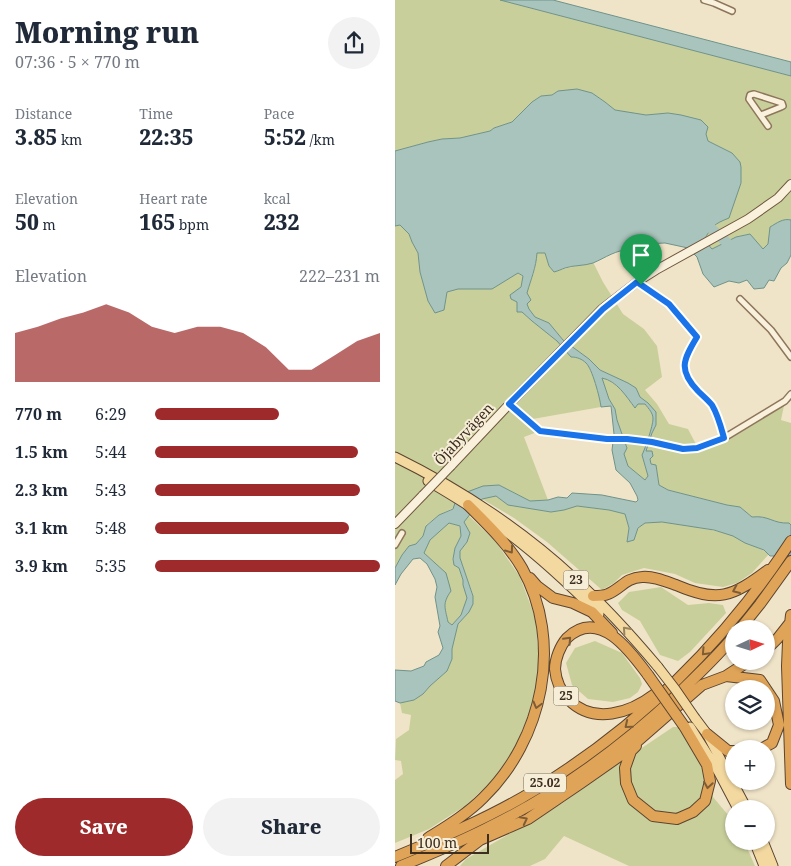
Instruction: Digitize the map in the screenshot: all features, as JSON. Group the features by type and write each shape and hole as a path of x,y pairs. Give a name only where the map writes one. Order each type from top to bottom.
{"highway":[{"path":"395,857 449,824 483,799 503,776 527,736 535,715 541,689 543,633 529,581 507,547 479,511 468,505"},
{"name":"25","path":"623,643 602,630 589,628 569,636 561,647 556,662 556,677 567,698 587,712 611,714 647,700 677,681 723,632 751,598 791,541"},
{"path":"593,596 606,595 626,581 642,576 662,579 699,594 722,595 747,585 778,561"},
{"path":"747,620 791,561"},
{"path":"523,570 537,586 553,598 573,603 592,612 652,671 704,749"},
{"path":"775,641 790,619"},
{"path":"790,619 787,666 791,784"},
{"name":"25.02","path":"401,866 497,823 555,790 608,754 650,720 706,667 725,646"},
{"path":"446,866 480,840 528,819 624,753 702,685 726,676 735,670"},
{"path":"726,676 760,680"},
{"name":"25.02","path":"395,857 471,824 535,790 603,744 642,713 677,681"},
{"path":"773,740 779,725 775,706"},
{"path":"645,735 631,751 625,768 626,783 633,800 653,816 677,819 693,812 705,801 710,781 707,766 688,724"},
{"path":"707,734 725,748"}],"main road":[{"name":"23","path":"395,457 420,470 458,495 522,544 587,603 623,643"},
{"name":"23","path":"395,463 458,495 468,505"},
{"name":"23","path":"479,511 495,515 574,578 625,629 652,671"},
{"path":"652,671 688,724 707,734 742,800"},
{"path":"704,749 733,800"},
{"path":"758,850 764,866"},
{"path":"767,850 773,866"}],"street":[{"path":"704,0 714,1 733,11"},
{"path":"761,115 783,106 782,103 754,94 750,95 749,99 768,126"},
{"name":"Öjabyvägen","path":"395,524 559,352 603,309 637,282 656,270 748,219 778,198 791,184"},
{"path":"637,282 669,304 697,337 687,353 684,366 687,378 711,405 719,419 724,438"},
{"path":"740,299 771,330 791,357"},
{"path":"509,404 540,431 652,442 683,449 697,448 724,438 785,401 791,394"},
{"path":"395,545 401,532"}],"green space":[{"path":"395,0 500,0 791,76 791,220 787,219 769,238 768,244 763,249 749,234 736,237 712,249 704,240 711,228 719,222 735,199 741,183 732,153 708,141 701,120 668,113 646,115 627,113 615,110 592,93 558,91 552,95 541,96 532,102 512,122 490,131 460,138 442,139 395,151"},
{"path":"400,225 409,234 418,253 420,272 428,301 435,313 444,309 447,292 458,289 491,289 518,273 523,277 517,302 522,312 557,341 571,357 579,358 586,363 593,377 601,407 527,420 540,431 524,437 548,500 530,501 499,485 439,515 426,525 423,536 402,555 395,568 395,226"},
{"path":"536,253 545,253 549,266 554,272 593,262 623,314 644,329 657,346 662,377 645,390 657,404 669,424 688,429 698,448 724,438 785,401 781,420 791,423 791,525 762,517 752,517 740,507 668,490 659,485 656,465 651,464 646,451 656,425 648,403 611,375 600,370 589,359 563,340 549,323 535,317 529,309 527,304 531,300 527,293 535,269"},
{"path":"602,378 617,386 634,407 638,404 645,404 652,413 652,426 642,455 648,476 645,480 628,466 624,454 627,447 615,409 609,399"},
{"path":"496,496 509,505 551,512 576,506 625,514 629,528 627,541 634,540 638,529 643,524 650,522 672,523 700,527 731,535 769,554 752,573 737,583 723,587 695,583 675,574 644,568 622,575 614,583 602,590 547,542 514,518 482,499"},
{"path":"468,515 496,542 520,577 536,620 539,663 534,701 515,748 492,781 465,806 429,829 395,843 395,780 403,774 401,761 395,760 396,739 409,730 411,715 402,713 400,703 414,700 423,694 447,671 452,659 452,649 458,624 469,612 473,595 460,558 460,551 467,542 464,522"},
{"path":"448,523 460,526 461,536 455,548 453,559 454,565 459,568 468,598 461,615 452,625 448,622 445,607 446,573 424,553 430,540"},
{"path":"661,587 688,605 709,603 723,605 726,613 690,652 678,661 660,655 640,621 622,610 618,603 629,592"},
{"path":"595,641 622,653 640,678 642,684 638,692 630,698 613,702 588,699 572,685 566,663 575,648"},
{"path":"673,727 681,727 695,750 713,797 725,811 725,850 748,850 755,866 629,866 564,836 545,859 530,866 460,866 466,859 564,802"}],"water":[{"path":"500,0 553,0 791,62 791,76"},
{"path":"577,89 592,93 615,110 646,115 668,113 681,115 701,120 708,127 706,134 708,141 732,153 740,162 741,167 741,183 729,218 714,226 704,240 712,249 736,237 750,234 763,249 768,244 770,227 783,220 791,220 791,255 774,281 769,280 764,288 754,289 747,280 739,283 729,281 714,287 703,274 697,257 688,248 665,243 644,244 635,246 630,250 616,252 593,263 568,267 554,272 549,266 545,253 537,253 527,293 531,300 527,304 535,317 549,323 563,340 589,359 600,370 636,388 640,397 656,412 656,425 646,451 652,451 651,464 656,465 659,485 668,490 740,507 752,517 763,517 789,523 791,525 791,556 770,556 764,550 714,530 662,522 645,523 638,528 634,540 627,542 629,528 625,514 577,506 551,512 508,505 496,496 482,499 464,522 470,533 467,542 460,551 460,558 473,596 473,604 469,612 458,624 452,649 452,659 447,671 423,694 414,700 400,703 395,701 395,670 411,671 424,666 426,662 439,655 443,648 438,632 440,626 435,597 437,587 427,564 420,558 413,559 395,585 395,568 409,546 416,544 423,536 426,526 439,515 453,509 455,503 467,492 483,486 499,485 530,501 548,500 558,497 567,498 572,493 602,495 636,502 638,500 630,483 616,470 612,450 614,434 611,406 601,407 588,366 581,359 571,357 557,341 522,312 517,312 517,302 511,299 510,295 521,287 523,276 518,273 492,289 458,289 447,292 444,310 435,313 428,301 420,272 418,253 409,234 400,225 395,226 395,151 442,139 460,138 490,131 512,122 532,102 541,96 552,95 558,91","holes":["602,378 617,386 635,408 638,404 645,404 652,413 652,427 642,455 648,476 645,480 628,466 624,454 627,448 615,409 609,399","449,523 460,526 461,536 455,548 453,559 454,565 459,568 467,598 461,615 452,625 448,622 445,609 446,599 451,591 446,573 424,553 430,540"]}],"waterway":[{"path":"702,220 736,251"}],"route":[{"path":"637,282 641,285 669,304 697,337 687,353 684,366 687,378 711,405 719,419 724,438 697,448 683,449 652,442 540,431 509,404 603,309 637,282"}]}
